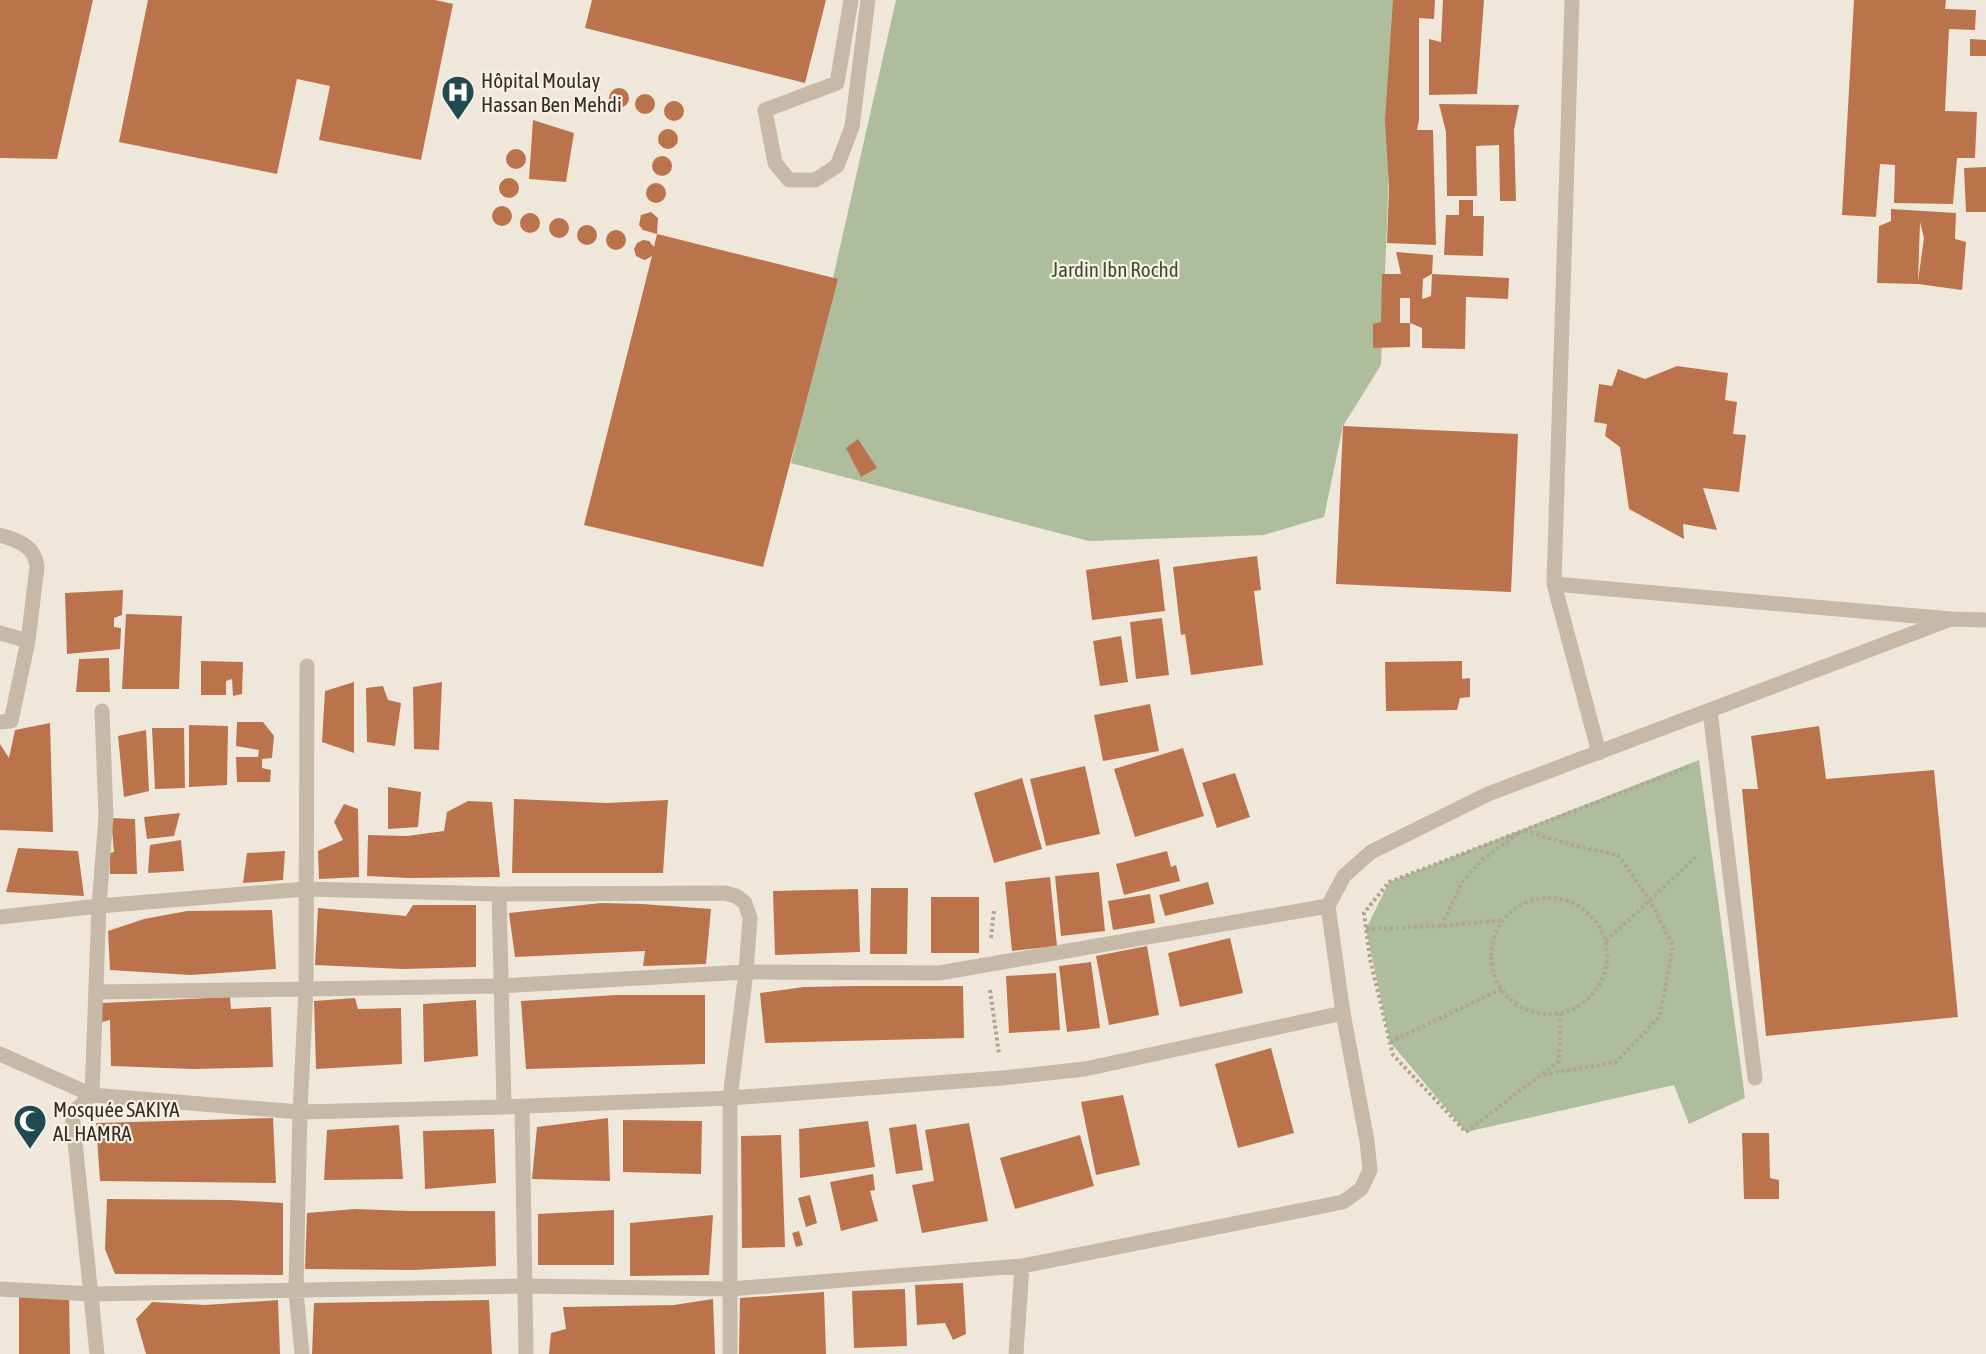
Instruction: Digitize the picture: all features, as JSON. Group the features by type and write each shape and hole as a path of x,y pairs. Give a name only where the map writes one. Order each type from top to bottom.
{"street":[{"path":"851,0 837,83 765,110 775,163 789,180 815,180 837,166 852,127 868,0"},
{"path":"1572,0 1554,584 1599,753"},
{"path":"0,535 18,541 29,548 36,556 37,567 28,641 11,721 0,722"},
{"path":"1554,584 1951,619 1986,620"},
{"path":"0,1289 91,1294 525,1286 730,1289 1022,1266 1343,1202 1361,1189 1370,1170 1367,1141 1343,1012 1328,906 1344,876 1371,852 1488,794 1951,619"},
{"path":"0,633 28,641"},
{"path":"302,1354 296,1291 300,1112 306,988 307,666"},
{"path":"97,1354 72,1113 92,1095 99,906 106,816 102,711"},
{"path":"1710,711 1755,1078"},
{"path":"0,916 305,889 499,894 725,893 736,896 745,903 750,918 746,972 730,1098 730,1354"},
{"path":"499,894 504,1107"},
{"path":"96,992 501,987 746,972 939,973 1328,906"},
{"path":"0,1053 92,1095 300,1112 504,1107 730,1098 1084,1070 1343,1012"},
{"path":"522,1106 526,1354"},
{"path":"1016,1354 1022,1266"}],"path":[{"path":"1561,1013 1559,1061 1466,1132 1393,1055 1370,959 1364,913 1389,882 1695,765"},
{"path":"1524,830 1572,845 1618,855 1650,901 1673,946 1660,1016 1616,1062 1542,1075"},
{"path":"1442,926 1462,882 1483,859 1524,830"},
{"path":"1606,941 1698,856"},
{"path":"1552,897 1571,901 1586,910 1599,924 1606,941 1608,960 1604,978 1594,994 1579,1006 1561,1013 1544,1014 1528,1010 1513,1002 1501,989 1493,972 1491,954 1495,936 1504,920 1517,907 1534,900 1552,897"},
{"path":"994,910 987,966 1002,1078"},
{"path":"1366,929 1442,926 1504,920"},
{"path":"1390,1042 1501,989"}],"green space":[{"name":"Jardin Ibn Rochd","path":"896,0 1394,0 1381,365 1343,426 1324,517 1264,535 1089,541 791,463"},
{"path":"1699,760 1745,1098 1689,1124 1674,1085 1466,1132 1390,1042 1366,929 1389,882"}],"building":[{"path":"0,0 93,0 57,159 0,158"},
{"path":"148,0 435,0 453,4 421,160 319,140 330,86 297,79 277,174 119,142"},
{"path":"592,0 826,0 805,83 585,28"},
{"path":"1393,0 1435,0 1434,19 1419,18 1419,120 1417,130 1433,130 1436,245 1387,243 1389,187 1385,120"},
{"path":"1443,0 1484,0 1477,94 1429,95 1429,39 1441,42"},
{"path":"1854,0 1946,0 1945,9 1976,10 1975,30 1949,29 1945,111 1977,112 1975,158 1957,158 1953,204 1894,203 1895,165 1880,164 1876,217 1842,215"},
{"path":"1970,39 1986,40 1986,56 1970,56"},
{"path":"619,88 626,91 629,98 626,105 619,108 612,105 609,98 612,91"},
{"path":"645,94 652,97 655,104 652,111 645,114 638,111 635,104 638,97"},
{"path":"674,101 681,104 684,111 681,118 674,121 667,118 664,111 667,104"},
{"path":"1439,104 1519,105 1514,130 1516,201 1500,201 1499,145 1476,146 1477,196 1447,196 1446,132"},
{"path":"533,120 574,133 566,182 529,179"},
{"path":"668,129 675,132 678,139 675,146 668,149 661,146 658,139 661,132"},
{"path":"516,149 523,152 526,159 523,166 516,169 509,166 506,159 509,152"},
{"path":"662,156 669,159 672,166 669,173 662,176 655,173 652,166 655,159"},
{"path":"1986,167 1986,212 1966,212 1964,168"},
{"path":"509,178 516,181 519,188 516,195 509,198 502,195 499,188 502,181"},
{"path":"656,183 663,186 666,193 663,200 656,203 649,200 646,193 649,186"},
{"path":"1459,200 1473,200 1473,216 1484,216 1483,256 1444,255 1446,215 1459,215"},
{"path":"502,206 509,209 512,216 509,223 502,226 495,223 492,216 495,209"},
{"path":"1891,209 1956,213 1955,239 1966,242 1962,290 1918,284 1877,283 1879,226 1891,221","holes":["1920,222 1924,238 1918,281"]},
{"path":"651,212 658,218 657,234 643,230 639,225 641,215"},
{"path":"530,213 537,216 540,223 537,230 530,233 523,230 520,223 523,216"},
{"path":"559,218 566,221 569,228 566,235 559,238 552,235 549,228 552,221"},
{"path":"587,225 594,228 597,235 594,242 587,245 580,242 577,235 580,228"},
{"path":"616,230 623,233 626,240 623,247 616,250 609,247 606,240 609,233"},
{"path":"657,234 838,279 763,567 584,525 652,256 645,260 642,259 636,256 634,249 637,243 643,240 649,241 654,247"},
{"path":"1396,252 1433,255 1432,274 1509,278 1508,299 1466,297 1465,349 1422,348 1422,328 1410,323 1410,347 1373,348 1373,324 1381,322 1382,274 1401,274","holes":["1432,274 1431,296 1422,299 1423,279","1400,298 1410,298 1410,323 1400,323"]},
{"path":"1677,366 1728,373 1725,400 1737,402 1733,434 1746,435 1739,492 1703,488 1717,530 1683,524 1684,539 1629,509 1620,447 1605,436 1607,424 1594,422 1599,384 1612,386 1618,369 1645,379"},
{"path":"1343,426 1518,434 1511,592 1336,584"},
{"path":"858,439 877,468 861,477 846,448"},
{"path":"1257,556 1261,590 1254,591 1263,665 1191,675 1185,634 1181,635 1173,567"},
{"path":"1159,559 1165,611 1092,620 1086,570"},
{"path":"123,590 122,615 114,618 114,627 121,628 120,649 67,654 65,593"},
{"path":"126,614 182,616 179,689 122,689"},
{"path":"1162,618 1169,675 1136,679 1130,622"},
{"path":"1121,636 1128,682 1100,686 1093,641"},
{"path":"109,658 110,692 76,692 79,659"},
{"path":"201,661 243,662 242,694 233,696 232,679 226,681 226,695 201,695"},
{"path":"1462,661 1462,679 1470,678 1470,697 1460,698 1457,710 1386,711 1385,662"},
{"path":"354,682 354,753 322,742 325,691"},
{"path":"442,682 439,750 414,749 413,687"},
{"path":"383,686 388,700 401,703 395,746 367,742 366,688"},
{"path":"1150,704 1159,751 1103,761 1094,715"},
{"path":"237,722 263,722 274,736 272,758 262,759 262,768 271,770 270,782 237,782 236,757 258,757 259,750 236,746"},
{"path":"50,723 53,832 0,830 0,744 9,758 15,730"},
{"path":"189,725 228,726 227,785 189,787"},
{"path":"1819,726 1826,779 1934,770 1958,1017 1766,1036 1742,789 1758,789 1751,736"},
{"path":"152,728 184,728 185,788 155,789"},
{"path":"146,730 149,791 124,797 118,736"},
{"path":"1183,748 1204,816 1135,837 1114,769"},
{"path":"1085,766 1100,834 1046,846 1030,779"},
{"path":"1235,773 1250,817 1217,828 1202,783"},
{"path":"1022,778 1042,849 994,863 974,793"},
{"path":"388,787 421,792 418,827 388,829"},
{"path":"514,799 607,803 668,800 663,873 512,873"},
{"path":"468,801 492,802 500,877 367,876 368,835 407,836 444,831 447,812"},
{"path":"344,804 358,809 359,877 319,879 318,851 343,840 334,822"},
{"path":"180,813 174,836 147,839 144,817"},
{"path":"111,818 135,819 137,874 110,874 110,853 114,852"},
{"path":"181,840 184,871 148,873 150,845"},
{"path":"18,848 78,851 84,896 6,892"},
{"path":"285,851 283,880 243,883 247,853"},
{"path":"1167,851 1171,867 1176,865 1180,881 1124,895 1116,864"},
{"path":"1099,872 1105,931 1061,936 1055,876"},
{"path":"1050,877 1057,946 1012,951 1005,882"},
{"path":"1208,882 1214,904 1165,916 1159,895"},
{"path":"871,888 908,888 907,954 870,954"},
{"path":"858,889 860,952 775,955 773,891"},
{"path":"1150,894 1155,923 1113,930 1108,901"},
{"path":"931,897 979,897 979,953 931,953"},
{"path":"601,903 711,909 706,964 643,966 645,951 515,957 509,913"},
{"path":"413,905 476,905 476,967 403,969 315,965 318,908 406,916"},
{"path":"272,910 276,969 191,975 110,970 108,931 144,919 187,911"},
{"path":"1230,938 1243,993 1180,1007 1168,953"},
{"path":"1147,946 1159,1015 1109,1025 1096,956"},
{"path":"1091,962 1100,1028 1067,1032 1059,966"},
{"path":"1056,973 1060,1030 1009,1033 1006,976"},
{"path":"963,986 964,1038 765,1043 760,993 804,987"},
{"path":"616,995 705,995 705,1064 526,1069 521,1001"},
{"path":"230,997 231,1009 271,1007 273,1067 193,1069 111,1066 110,1020 102,1022 102,1003"},
{"path":"355,998 358,1009 401,1008 402,1064 316,1069 314,1001"},
{"path":"476,1000 478,1056 424,1062 423,1004"},
{"path":"1271,1048 1294,1133 1238,1148 1215,1064"},
{"path":"1123,1095 1140,1165 1096,1175 1081,1102"},
{"path":"273,1118 276,1183 100,1181 96,1123"},
{"path":"608,1118 610,1181 532,1179 537,1127"},
{"path":"623,1120 702,1121 701,1174 623,1172"},
{"path":"868,1121 875,1167 800,1178 799,1129"},
{"path":"969,1123 988,1221 922,1233 912,1185 934,1181 925,1130"},
{"path":"916,1124 923,1170 896,1174 889,1128"},
{"path":"399,1125 403,1179 324,1180 327,1130"},
{"path":"494,1129 496,1183 425,1189 423,1131"},
{"path":"1742,1133 1769,1133 1770,1178 1779,1180 1779,1199 1744,1199"},
{"path":"781,1135 785,1247 742,1248 741,1136"},
{"path":"1080,1135 1094,1186 1015,1209 1000,1158"},
{"path":"873,1174 875,1190 870,1191 878,1221 841,1231 830,1182"},
{"path":"810,1195 817,1223 806,1227 798,1198"},
{"path":"107,1199 231,1200 283,1203 283,1275 115,1274 105,1249"},
{"path":"355,1209 495,1211 496,1266 413,1270 305,1269 307,1213"},
{"path":"614,1210 614,1265 538,1265 538,1214"},
{"path":"713,1215 709,1275 630,1276 630,1223"},
{"path":"799,1231 803,1245 796,1247 792,1233"},
{"path":"963,1283 966,1334 953,1340 945,1323 917,1325 915,1285"},
{"path":"905,1289 907,1346 854,1348 852,1291"},
{"path":"824,1292 826,1354 739,1354 740,1298"},
{"path":"69,1294 70,1354 19,1354 19,1295"},
{"path":"713,1299 715,1354 549,1354 551,1333 566,1329 563,1307 674,1305"},
{"path":"278,1300 280,1354 146,1354 136,1319 152,1302 205,1305"},
{"path":"489,1300 492,1354 312,1354 314,1303"}],"place":[{"name":"Hôpital Moulay Hassan Ben Mehdi","path":"458,121"},
{"name":"Mosquée SAKIYA AL HAMRA","path":"30,1150"}]}
